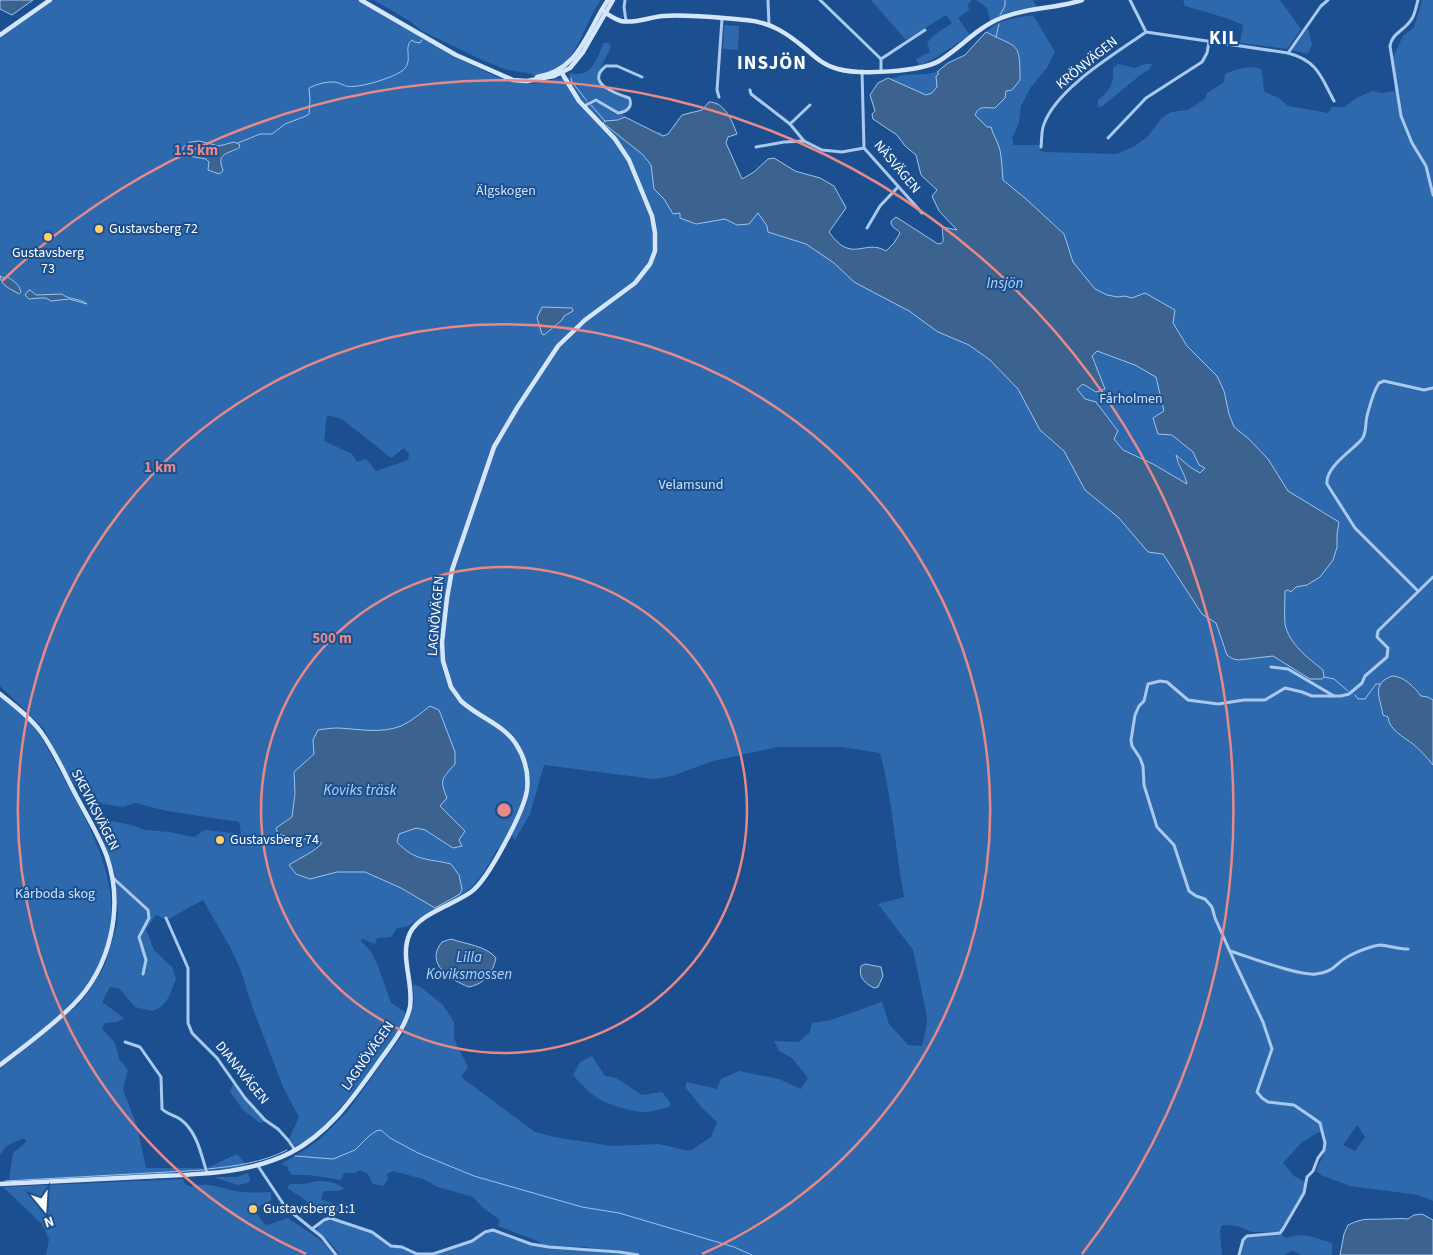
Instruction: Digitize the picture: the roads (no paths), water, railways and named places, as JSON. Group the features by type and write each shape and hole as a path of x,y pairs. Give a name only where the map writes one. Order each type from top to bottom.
{"street":[{"path":"0,35 50,0"},
{"path":"361,0 456,56 510,78 532,78 561,71 576,54 608,0"},
{"path":"603,11 613,0"},
{"path":"626,0 624,7 626,21"},
{"path":"768,0 769,25"},
{"path":"820,0 881,59 881,70"},
{"path":"1063,0 1066,5"},
{"path":"603,11 619,20 626,21 676,16 754,21 769,25 793,38 824,63 844,70 862,71 902,70 925,67 938,61 1000,18 1020,12 1066,5 1082,0"},
{"path":"1130,0 1146,32 1288,53 1307,59 1315,67 1334,102"},
{"path":"1418,0 1411,21 1394,36 1390,46 1401,116 1412,143 1426,166 1433,195"},
{"path":"1288,53 1325,1"},
{"path":"718,97 722,19"},
{"path":"881,59 925,30"},
{"name":"KRÖNVÄGEN","path":"1041,147 1044,123 1049,113 1067,91 1146,32"},
{"path":"1108,138 1146,98 1202,62 1207,53 1209,42"},
{"path":"587,104 599,101 618,113 626,111 630,105 629,98 612,92 602,85 600,73 606,66 617,66 642,77"},
{"name":"LAGNÖVÄGEN","path":"0,1184 231,1171 258,1166 295,1150 316,1136 339,1115 400,1032 406,1020 410,999 410,982 406,951 409,934 412,929 423,919 462,899 479,885 505,841 526,795 526,766 520,751 508,734 467,706 456,696 445,670 442,642 446,598 452,570 489,461 503,431 558,346 578,326 635,283 650,264 654,251 655,233 652,216 629,160 616,138 587,104 573,93 561,71"},
{"name":"NÄSVÄGEN","path":"862,71 864,148 922,213"},
{"path":"750,90 751,94 790,124 804,141 822,150 836,152 864,148"},
{"path":"790,124 810,105"},
{"path":"756,147 804,141"},
{"path":"867,228 880,206 898,188"},
{"path":"1418,591 1355,528 1326,480 1337,463 1365,434 1371,402 1380,383 1384,381 1424,390 1433,388"},
{"path":"1239,1255 1243,1240 1247,1236 1280,1233 1283,1230 1304,1193 1307,1177 1313,1171 1318,1158 1325,1148 1322,1130 1320,1123 1299,1107 1268,1102 1257,1092 1272,1048 1263,1022 1250,997 1210,903 1189,890 1174,845 1157,827 1144,785 1143,766 1132,746 1131,740 1135,716 1139,706 1144,701 1148,684 1160,681 1167,682 1188,700 1218,704 1244,700 1266,700 1284,688 1312,696 1349,694 1362,683 1364,676 1387,657 1388,648 1378,637 1378,631 1433,577"},
{"path":"1271,667 1293,672 1334,696"},
{"name":"SKEVIKSVÄGEN","path":"0,694 33,722 46,739 107,858 112,877 114,904 112,931 103,959 94,977 74,1004 0,1065"},
{"path":"112,877 148,910 149,918 139,937 146,960 142,974"},
{"name":"DIANAVÄGEN","path":"166,918 188,968 188,1023 192,1033 217,1058 250,1103 265,1120 278,1129 295,1150"},
{"path":"1230,951 1313,975 1330,970 1349,956 1374,946 1381,945 1395,949 1408,949"},
{"path":"125,1042 140,1047 161,1077 162,1109 178,1118 192,1131 207,1173"},
{"path":"258,1166 286,1208 322,1236 336,1255"},
{"path":"312,1229 330,1218 372,1232 391,1246 402,1247 417,1254 433,1254 472,1241 485,1232 493,1230 531,1244 638,1255"}],"water":[{"path":"0,0 33,0 12,15 0,9"},
{"name":"Insjön","path":"986,32 1011,44 1018,52 1020,80 1012,90 1006,91 1005,98 995,108 981,108 975,115 987,127 991,127 1000,150 1003,180 1064,234 1073,262 1095,289 1107,295 1118,297 1132,298 1145,293 1175,310 1173,323 1187,346 1217,376 1224,391 1234,427 1249,439 1268,459 1288,491 1339,522 1337,547 1333,560 1320,577 1307,585 1296,587 1291,592 1285,591 1285,624 1287,631 1300,650 1323,670 1324,677 1322,679 1310,679 1273,656 1239,660 1227,655 1216,623 1202,614 1163,554 1148,552 1119,518 1085,490 1064,451 1040,430 1018,389 990,360 969,345 938,332 909,311 854,282 834,263 806,244 768,232 767,226 758,213 749,224 737,225 725,219 696,224 680,218 680,213 673,214 664,199 654,189 651,165 648,161 603,123 625,117 663,136 668,134 682,115 702,110 709,102 715,103 727,113 737,134 728,137 726,143 742,179 754,172 768,159 774,158 795,171 820,178 834,186 846,208 829,232 837,242 851,249 871,247 886,251 900,233 891,224 891,221 896,217 938,244 943,241 943,227 957,230 939,211 932,196 937,190 921,175 916,155 905,146 897,135 873,119 872,114 875,111 870,95 878,83 888,78 926,95 932,93 937,87 936,76 939,74 937,72 948,63 965,55","holes":["1097,351 1135,365 1156,377 1164,411 1153,418 1158,434 1172,435 1193,452 1199,465 1205,468 1200,473 1176,455 1187,484 1153,464 1123,450 1114,439 1118,431 1096,402 1085,399 1077,389 1083,384 1096,392 1105,389 1092,356"]},
{"path":"199,141 219,146 234,142 239,144 240,147 222,157 223,171 219,174 208,170 209,162 206,159 183,155 183,147 190,142"},
{"path":"0,276 14,281 21,292 19,294 7,287 2,282"},
{"path":"30,290 36,295 62,294 87,304 69,299 51,301 46,298 29,299 25,295"},
{"path":"542,307 572,308 573,311 564,316 562,320 544,335 537,318"},
{"path":"1392,676 1405,680 1421,696 1433,700 1433,765 1416,746 1401,736 1391,726 1388,717 1383,715 1378,692 1379,687 1385,679"},
{"name":"Koviks träsk","path":"430,706 439,710 455,752 455,764 443,780 443,787 447,798 440,806 465,831 459,840 462,846 453,848 425,830 416,828 399,834 397,842 416,856 451,864 459,875 462,889 460,894 435,908 401,888 365,872 337,872 310,879 296,874 289,865 322,843 315,839 297,839 278,834 276,828 292,817 295,793 294,772 314,754 313,740 318,730 338,728 385,730 409,722"},
{"name":"Lilla Koviksmossen","path":"451,939 481,948 496,958 493,968 487,977 474,986 469,987 455,980 442,970 436,957 437,950 442,942"},
{"path":"865,964 881,967 883,976 878,987 874,988 861,977 861,966"},
{"path":"1422,1214 1433,1220 1433,1255 1340,1255 1344,1234 1348,1225 1354,1222 1362,1220 1408,1219 1414,1215"}],"waterway":[{"path":"1000,15 1005,6 1005,0"},
{"path":"996,37 999,24"},
{"path":"238,143 260,134 272,134 285,124 309,114 309,88 331,82 351,87 358,86 383,80 397,74 408,63 409,43 412,40 420,43 422,40"},
{"path":"571,78 587,101"},
{"path":"591,105 605,121"},
{"path":"1324,677 1334,679 1348,691"},
{"path":"1355,695 1358,699 1365,699 1376,684 1380,684"},
{"path":"295,1156 333,1159 355,1150 369,1136 381,1130 390,1138 418,1153 474,1176 582,1207 619,1213 734,1247 752,1255"},
{"path":"208,1169 258,1161 287,1150"},
{"path":"5,1181 204,1170"}],"place":[{"name":"Gustavsberg 72","path":"99,229"},
{"name":"Gustavsberg 73","path":"48,237"},
{"name":"Gustavsberg 74","path":"220,840"},
{"name":"Gustavsberg 1:1","path":"253,1209"}],"district":[{"name":"KIL","path":"1224,38"},
{"name":"INSJÖN","path":"772,63"}],"park label":[{"name":"Älgskogen","path":"506,191"},
{"name":"Fårholmen","path":"1131,399"},
{"name":"Velamsund","path":"691,485"},
{"name":"Kårboda skog","path":"55,894"}]}
